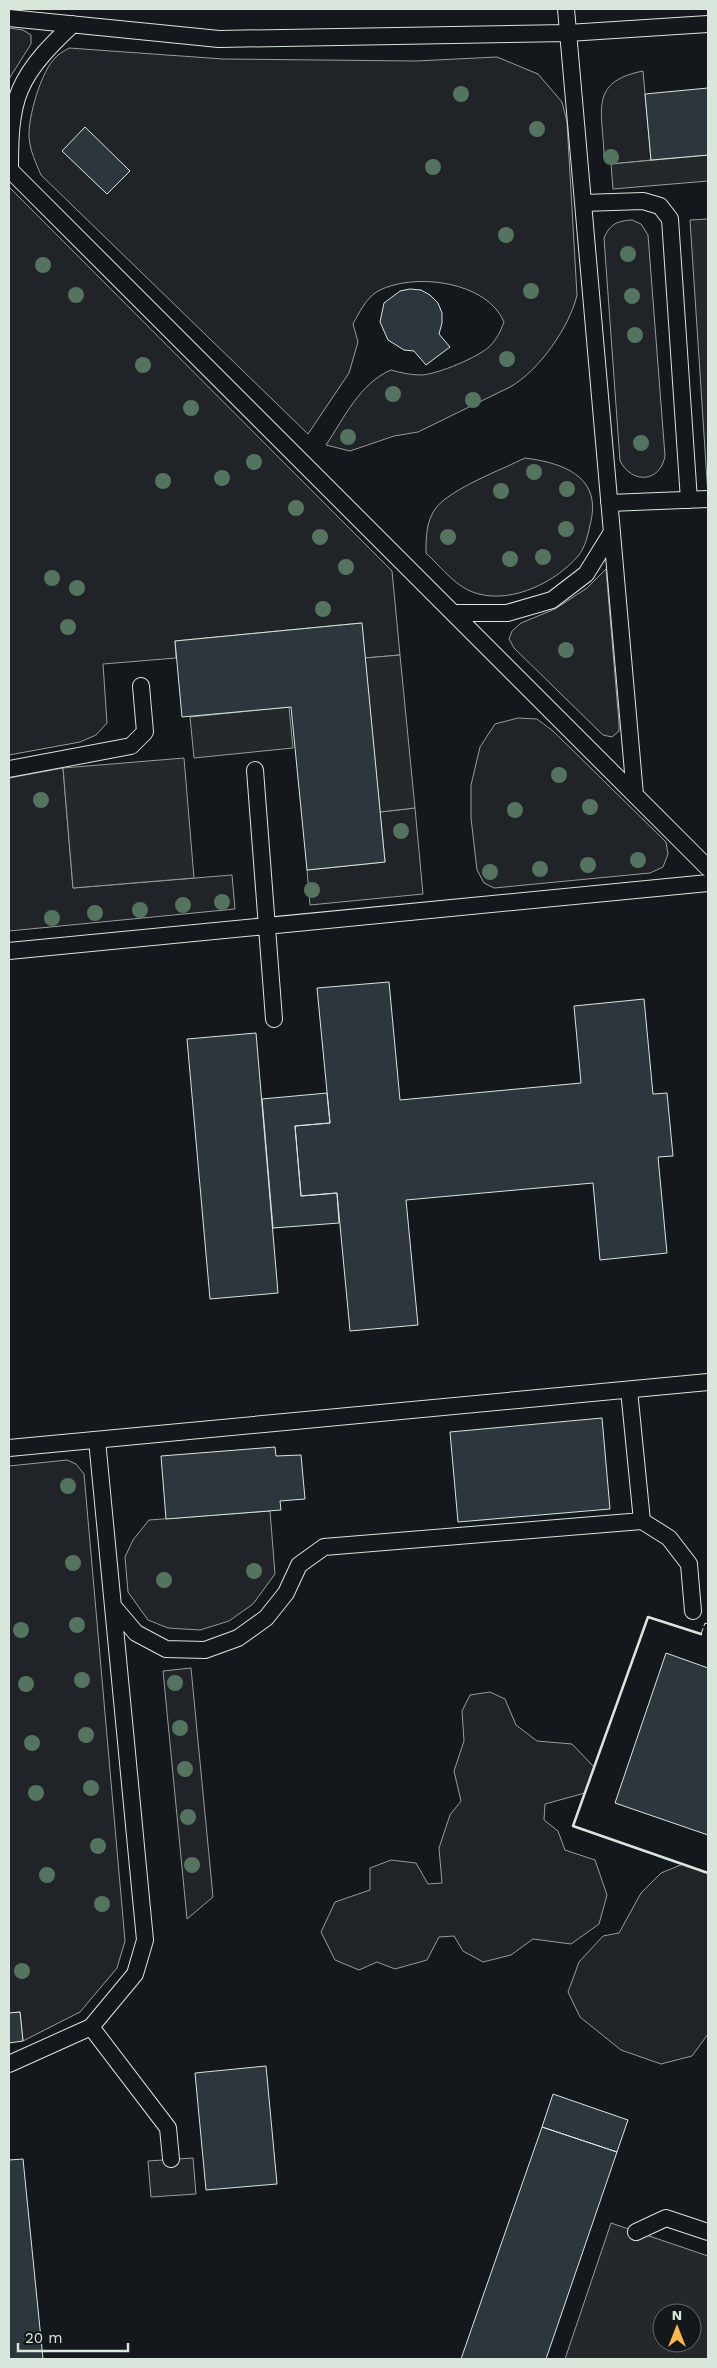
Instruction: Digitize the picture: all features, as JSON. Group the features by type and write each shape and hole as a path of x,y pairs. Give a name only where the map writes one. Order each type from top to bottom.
{"lane":[{"path":"566,9 635,795"},
{"path":"9,18 219,39 568,33 708,24"},
{"path":"73,24 49,47 20,90 10,142 9,170 708,868"},
{"path":"583,203 643,201 660,206 670,219 689,500"},
{"path":"609,503 708,499"},
{"path":"452,613 507,613 552,600 586,574 612,532"},
{"path":"9,769 131,746 144,732 141,686"},
{"path":"256,770 274,1019"},
{"path":"9,951 708,884"},
{"path":"9,1448 708,1382"},
{"path":"629,1390 642,1521"},
{"path":"9,2064 91,2027 135,1974 145,1940 97,1440"},
{"path":"113,1606 136,1633 166,1649 205,1650 238,1638 266,1618 286,1593 299,1564 324,1547 642,1521 669,1538 688,1564 693,1610"},
{"path":"91,2027 168,2128 171,2159"},
{"path":"636,2232 666,2218 708,2232"}],"shaded area":[{"path":"9,28 23,30 31,35 31,44 9,79"},
{"path":"69,48 223,59 416,61 497,57 538,74 562,102 567,122 577,295 568,320 552,347 542,359 521,380 510,387 418,432 394,436 350,451 326,445 354,402 370,383 380,376 391,370 418,375 438,372 468,360 490,346 497,337 504,322 495,308 482,297 466,289 448,284 410,282 393,285 378,291 366,302 353,324 358,342 349,373 308,434 41,175 29,137 33,107 36,95 50,64 57,56","holes":["63,151 130,171 107,194"]},
{"path":"643,71 651,160 611,164 604,156 602,101 606,91 614,83 625,76"},
{"path":"708,155 708,181 613,189 611,164"},
{"path":"9,187 392,571 400,655 365,658 361,623 175,641 176,658 103,664 107,723 96,735 80,742 9,755"},
{"path":"708,219 708,496 690,220"},
{"path":"632,220 641,224 648,235 665,456 658,471 652,476 645,477 631,474 620,461 604,238 609,229 615,224"},
{"path":"525,458 540,460 566,469 577,475 585,484 591,495 593,509 584,545 578,556 569,565 546,582 533,588 506,596 492,596 479,594 464,588 426,553 430,518 436,508 453,494"},
{"path":"606,569 619,723 619,731 612,737 603,735 514,648 509,639 512,631 521,623 555,609 587,588"},
{"path":"400,655 415,808 380,812 365,658"},
{"path":"289,707 293,748 194,758 190,717"},
{"path":"518,718 537,719 553,731 666,842 668,854 663,867 650,873 494,888 484,883 477,870 471,818 471,785 480,747 495,724"},
{"path":"184,758 194,878 73,888 63,768"},
{"path":"63,768 73,888 232,875 235,909 9,931 9,778"},
{"path":"415,808 423,894 310,905 307,870 385,862 380,812"},
{"path":"67,1460 76,1464 84,1474 125,1941 117,1968 80,2012 23,2041 20,2012 9,2013 9,1466"},
{"path":"270,1511 275,1574 253,1604 229,1621 200,1630 168,1628 148,1620 128,1592 125,1557 133,1540 149,1520"},
{"path":"191,1668 213,1897 187,1919 163,1671"},
{"path":"490,1692 505,1699 516,1725 537,1741 572,1744 594,1767 585,1793 545,1804 544,1820 558,1831 565,1850 595,1860 607,1895 599,1924 571,1944 533,1939 511,1955 483,1962 463,1951 454,1936 439,1937 427,1960 395,1969 377,1962 359,1970 335,1960 321,1932 335,1902 370,1890 370,1868 391,1860 416,1863 428,1884 442,1883 439,1848 450,1815 461,1801 454,1771 464,1741 462,1711 470,1695"},
{"path":"683,1864 708,1873 708,2034 692,2056 661,2064 621,2050 580,2017 568,1992 579,1962 603,1936 619,1933 641,1893 661,1873"},
{"path":"193,2158 196,2194 151,2197 148,2161"},
{"path":"611,2223 708,2256 708,2359 565,2359"}],"building":[{"path":"708,88 708,155 651,160 645,94"},
{"path":"85,127 130,171 107,194 62,151"},
{"path":"410,289 421,290 438,303 442,313 439,334 450,347 426,365 414,351 404,350 388,340 380,322 384,303 400,291"},
{"path":"362,623 385,862 307,870 291,707 182,717 175,641"},
{"path":"389,982 400,1100 581,1083 574,1006 644,999 653,1094 667,1093 673,1156 658,1157 667,1253 600,1260 593,1183 406,1200 418,1325 350,1331 337,1193 301,1196 295,1126 330,1123 317,988"},
{"path":"256,1033 278,1293 210,1299 187,1039"},
{"path":"327,1093 330,1123 295,1126 301,1196 337,1193 339,1223 273,1228 262,1099"},
{"path":"602,1418 610,1509 458,1522 450,1432"},
{"path":"275,1447 276,1456 301,1455 305,1499 280,1501 281,1510 166,1519 161,1456"},
{"path":"666,1653 708,1668 708,1835 615,1803"},
{"path":"20,2012 23,2041 9,2043 9,2013"},
{"path":"266,2066 277,2184 206,2190 195,2073"},
{"path":"553,2094 628,2120 617,2152 542,2127"},
{"path":"542,2127 617,2152 546,2359 461,2359"},
{"path":"23,2159 43,2359 9,2359 9,2160"}],"fence":[{"path":"701,1634 705,1623 708,1624"}],"wall":[{"path":"701,1634 648,1617 573,1826 708,1873"}]}
